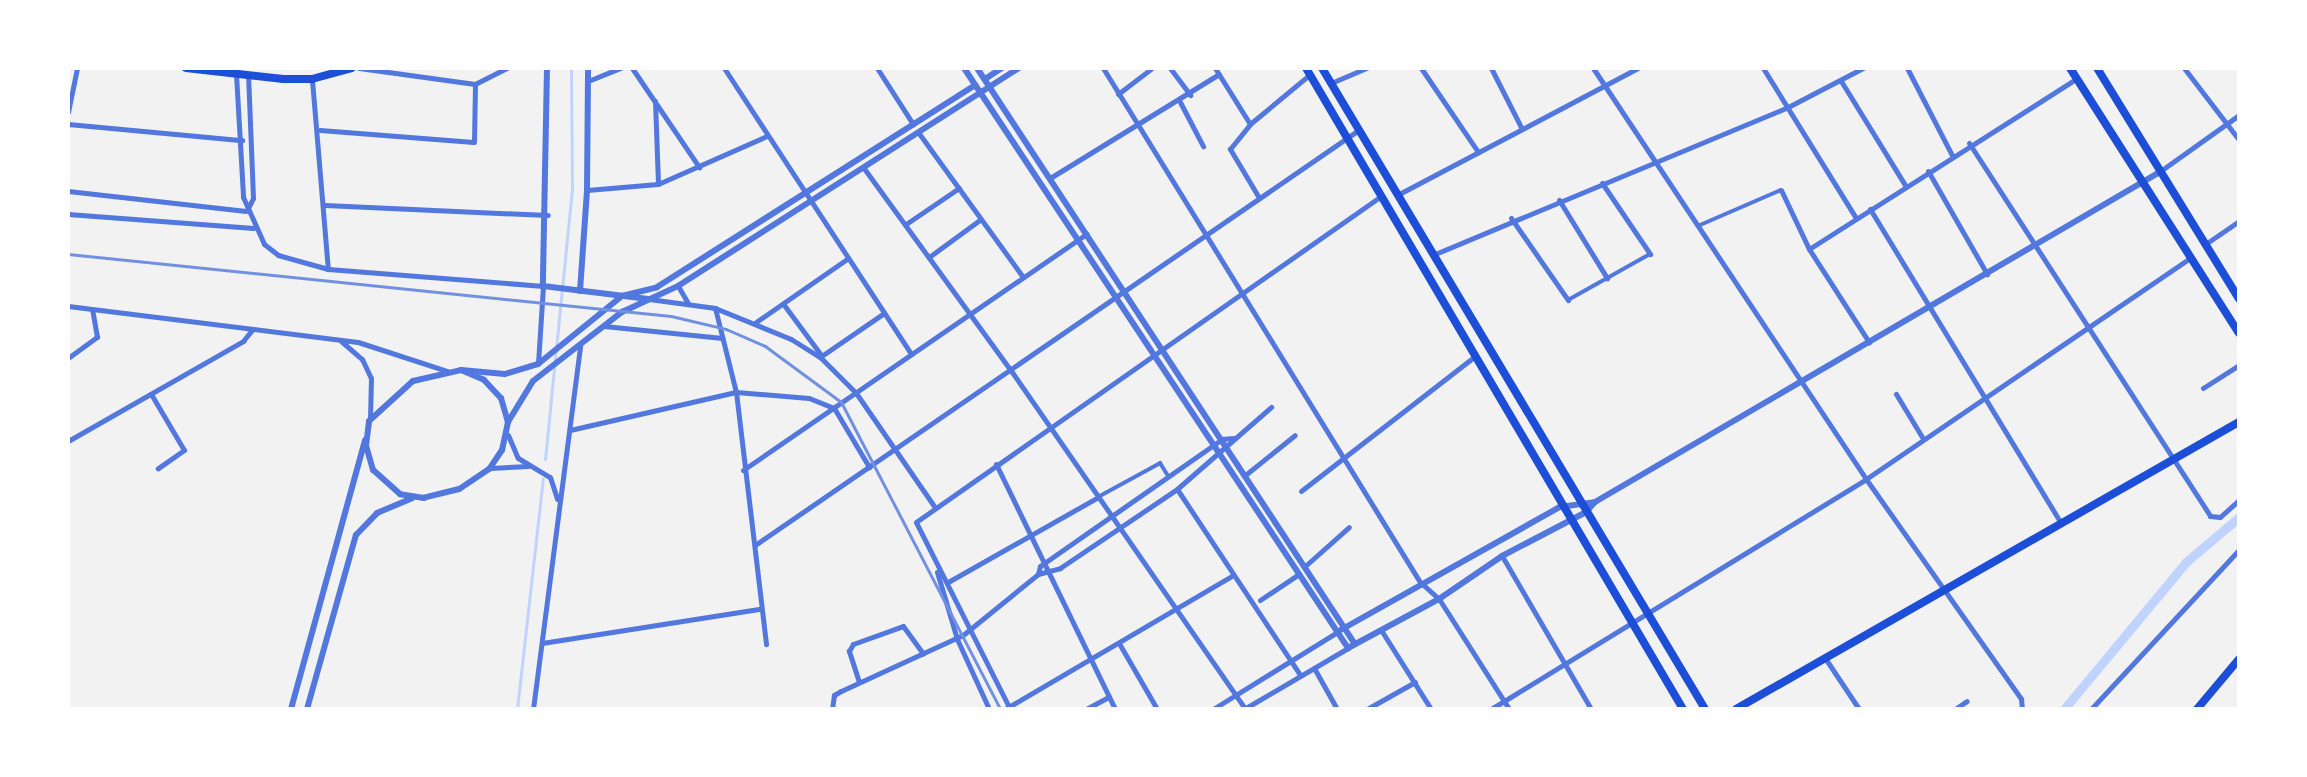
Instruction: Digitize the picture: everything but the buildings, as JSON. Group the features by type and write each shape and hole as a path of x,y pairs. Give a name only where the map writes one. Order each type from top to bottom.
{"main road":[{"path":"186,68 312,79 352,68"},
{"path":"1322,68 1705,709"},
{"path":"2070,68 2239,333"},
{"path":"2098,68 2158,173 2239,299"},
{"path":"1308,71 1560,507 1683,709"},
{"path":"1736,709 2239,422"},
{"path":"2197,709 2239,659"}],"street":[{"path":"359,68 475,84 507,68"},
{"path":"538,364 548,215 547,68"},
{"path":"576,290 587,190 588,68"},
{"path":"588,81 620,68"},
{"path":"632,68 699,167"},
{"path":"724,68 911,354"},
{"path":"877,68 915,127 1023,277"},
{"path":"964,68 1150,354 1215,445 1337,632 1351,646"},
{"path":"977,68 1344,627 1351,646"},
{"path":"369,421 403,387 447,371 505,374 538,364 622,296 657,287 863,167 915,127 980,92 1002,68"},
{"path":"508,422 523,393 547,369 603,326 648,299 678,286 975,85 1019,68"},
{"path":"1103,68 1420,582 1439,599 1509,709"},
{"path":"1118,94 1152,68"},
{"path":"1170,68 1190,95"},
{"path":"1331,83 1367,68"},
{"path":"1421,68 1478,152"},
{"path":"1491,68 1522,129"},
{"path":"1593,68 1804,381 1866,479 2021,699 2022,709"},
{"path":"1399,194 1638,68"},
{"path":"1763,68 1856,218"},
{"path":"1435,254 1511,218 1657,163 1788,107 1863,68"},
{"path":"1907,68 1952,155"},
{"path":"2184,68 2239,140"},
{"path":"68,77 77,69"},
{"path":"68,112 77,69"},
{"path":"235,71 246,211 253,228 278,255 328,269 576,290 715,308 755,322 820,356"},
{"path":"1050,178 1138,129 1190,95 1217,71 1250,124"},
{"path":"1258,196 1231,155 1235,141 1308,71"},
{"path":"246,211 253,198 248,72"},
{"path":"1809,249 1969,143 2077,78"},
{"path":"312,79 320,130 328,269"},
{"path":"1841,81 1906,186"},
{"path":"320,130 474,142 475,84"},
{"path":"655,101 658,184"},
{"path":"1180,102 1203,146"},
{"path":"863,167 1012,372 1245,709 1351,646 1439,599 1502,556 1586,512 1595,502 1869,342 2036,248 2158,173 2239,115"},
{"path":"68,124 242,140"},
{"path":"755,545 1012,372 1205,233 1360,129"},
{"path":"587,190 658,184 767,136"},
{"path":"1969,143 2084,328 2210,516 2220,517 2239,500"},
{"path":"1928,171 1988,275"},
{"path":"1511,218 1568,300 1650,254 1602,183"},
{"path":"906,224 959,188"},
{"path":"1700,225 1781,190 1809,249 1869,342"},
{"path":"68,191 246,211"},
{"path":"989,709 957,639 937,571 916,522 934,506 1150,354 1381,196"},
{"path":"1559,200 1607,278"},
{"path":"325,205 548,215"},
{"path":"1870,209 2061,523"},
{"path":"68,214 253,228"},
{"path":"929,257 981,219"},
{"path":"2203,246 2239,221"},
{"path":"743,470 1087,234"},
{"path":"1491,709 1649,615 1866,479 1922,437 2192,256"},
{"path":"755,322 847,259"},
{"path":"678,286 689,304"},
{"path":"784,305 820,356 856,393 934,506"},
{"path":"68,306 337,339 447,371"},
{"path":"715,308 736,392 766,644"},
{"path":"68,358 97,337 92,310"},
{"path":"820,356 884,313"},
{"path":"603,326 722,338"},
{"path":"68,441 243,341 252,330"},
{"path":"291,709 374,400 368,368 337,339"},
{"path":"533,709 580,346"},
{"path":"1301,491 1475,356"},
{"path":"2203,388 2239,365"},
{"path":"461,370 493,388 508,422 514,452 550,477 559,504"},
{"path":"570,430 736,392 809,398 834,408 869,467"},
{"path":"151,394 184,450 158,468"},
{"path":"1896,394 1922,437"},
{"path":"1038,574 1049,573 1177,489 1220,455 1233,438 1271,407"},
{"path":"307,709 356,535 377,513 412,498 459,489 489,469 508,432"},
{"path":"367,433 368,458 380,480 412,498"},
{"path":"1244,476 1295,435"},
{"path":"832,709 834,695 957,639 1038,574 1044,563 1222,439 1233,438"},
{"path":"948,582 1160,463 1170,478"},
{"path":"996,464 1115,709"},
{"path":"489,469 532,467"},
{"path":"1177,489 1300,675"},
{"path":"1213,709 1420,582 1560,507 1579,500 1595,502"},
{"path":"1304,567 1349,527"},
{"path":"2091,709 2239,550"},
{"path":"1502,556 1591,709"},
{"path":"937,571 948,582 1008,708 1120,645 1232,576"},
{"path":"1260,600 1299,574"},
{"path":"542,643 760,609"},
{"path":"859,682 849,651 853,644 903,626 923,654"},
{"path":"1381,630 1431,709"},
{"path":"1120,645 1157,709"},
{"path":"1825,658 1859,709"},
{"path":"1314,668 1337,709"},
{"path":"1367,709 1415,682"},
{"path":"1086,709 1109,697"},
{"path":"1955,709 1967,701"}],"waterway":[{"path":"545,459 572,188 571,68"},
{"path":"517,709 543,478"},
{"path":"2064,709 2186,562 2239,517"}],"railway":[{"path":"68,254 671,316 726,329 765,346 841,402 1000,709"}]}
